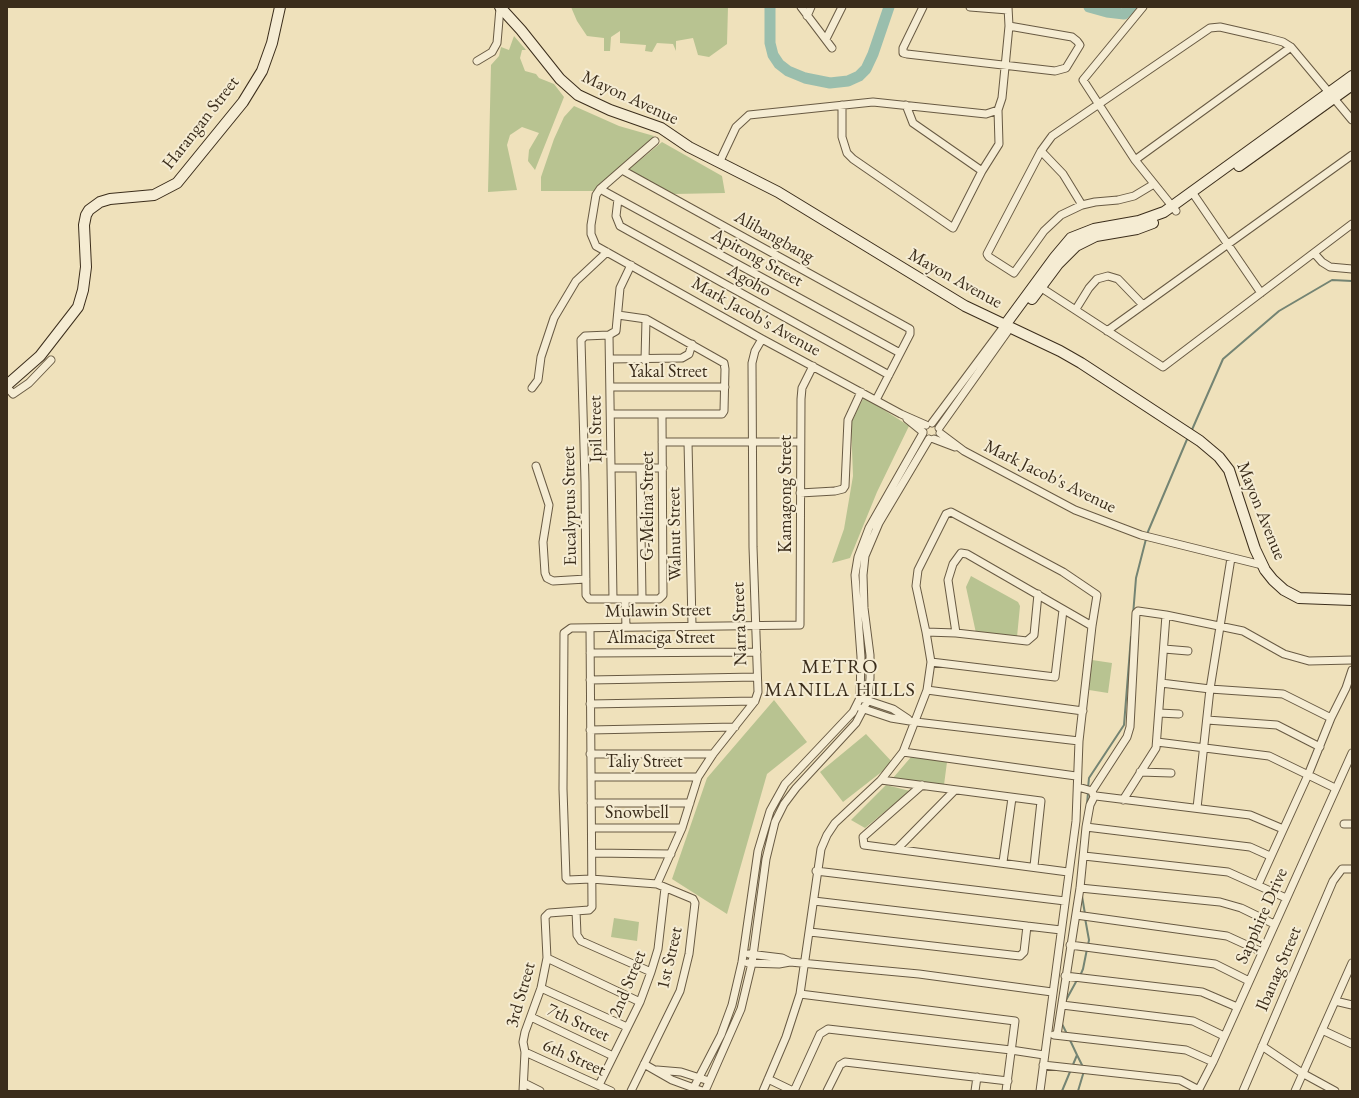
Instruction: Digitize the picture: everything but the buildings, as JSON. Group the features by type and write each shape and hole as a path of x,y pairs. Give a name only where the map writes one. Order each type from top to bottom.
{"main road":[{"name":"Harangan Street","path":"7,386 40,356 78,307 83,290 86,267 84,225 86,215 100,202 110,199 154,195 177,183 243,102 262,71 272,43 280,7"},
{"name":"Mayon Avenue","path":"500,7 560,78 578,95 610,110 661,128 689,146 778,192 965,306 1060,351 1096,372 1193,436 1219,457 1231,475 1255,549 1262,565 1278,586 1295,596 1316,600 1352,600"},
{"path":"1008,326 1071,238 1094,229 1139,221 1174,209 1330,96 1352,76"},
{"path":"1330,96 1352,85"}],"street":[{"path":"476,61 492,52 497,43 500,7"},
{"path":"800,7 832,48"},
{"path":"807,16 811,7"},
{"path":"826,39 842,7"},
{"path":"923,7 903,48 903,53 1061,70 1070,62 1080,46 1077,40 1072,38 1009,26"},
{"path":"842,105 842,137 847,153 853,159 953,228 982,171 999,144 998,110 1002,98 1009,26 1008,9 970,7"},
{"path":"1143,7 1083,80 1098,105 1136,160 1174,209"},
{"path":"1154,184 1134,196 1082,205 1061,215 1044,231 1014,273 989,257 988,251 1041,151 1052,136 1210,28 1220,27 1268,38 1283,42 1291,47 1330,96 1352,120"},
{"path":"1136,160 1291,47"},
{"path":"719,162 736,127 749,115 873,102 986,114 998,110"},
{"path":"906,105 913,123 982,171"},
{"path":"600,189 656,141"},
{"path":"1041,151 1063,174 1082,205"},
{"path":"1107,331 1352,155"},
{"name":"Alibangbang","path":"622,170 910,329 911,332 900,353"},
{"name":"Apitong Street","path":"600,189 900,353"},
{"name":"Mark Jacob's Avenue","path":"600,189 594,200 591,225 591,234 596,246 762,339 926,428 939,430 964,451"},
{"path":"1194,195 1261,293"},
{"name":"Agoho","path":"618,199 616,216 620,226 889,376"},
{"path":"1038,285 1163,367 1352,224"},
{"path":"532,388 538,380 541,357 554,318 576,281 606,252"},
{"path":"1314,253 1322,262 1330,267 1352,269"},
{"path":"609,335 616,331 620,288 631,265"},
{"path":"1076,309 1089,288 1097,279 1108,276 1118,279 1129,288 1143,305"},
{"path":"611,414 722,414 724,411 726,368 724,363 646,319 618,315"},
{"path":"645,360 646,319"},
{"path":"644,1064 657,1070 672,1080 693,1089 704,1091 709,1081 741,1009 754,954 766,858 775,822 784,804 796,788 856,723 864,709 855,575 858,557 870,528 926,428 1008,326"},
{"path":"693,1089 721,1035 732,1005 744,953 758,851 770,811 785,784 864,699 870,678 870,655 864,608 863,574 865,556 879,523 931,439 939,430 1008,326"},
{"name":"Eucalyptus Street","path":"609,335 583,337 581,340 585,474 586,595 588,599 659,599 662,597"},
{"name":"Ipil Street","path":"609,335 611,387 613,599"},
{"name":"Narra Street","path":"755,701 758,692 755,625 752,363 755,351 762,339"},
{"path":"610,359 645,360 684,358 688,354 692,344"},
{"path":"876,400 900,353"},
{"path":"7,386 13,394 28,383 51,360"},
{"name":"Kamagong Street","path":"800,625 800,442 802,388 813,366"},
{"name":"Yakal Street","path":"611,387 725,387"},
{"path":"800,493 835,491 843,489 845,486 848,420 860,392"},
{"name":"G-Melina Street","path":"662,415 662,597"},
{"path":"926,428 931,439"},
{"name":"Mark Jacob's Avenue","path":"931,439 964,451 1076,510 1140,535 1262,565"},
{"path":"662,442 800,442"},
{"name":"Walnut Street","path":"688,442 692,625"},
{"path":"536,466 549,505 543,542 545,573 547,578 553,581 586,579"},
{"path":"612,468 663,468"},
{"path":"640,468 642,598"},
{"path":"763,1091 786,1037 800,994 810,932 816,871 821,849 830,829 881,780 903,752 916,722 927,690 931,662 916,586 918,570 946,514 951,512 1063,572 1097,593 1098,598 1092,626 1079,741 1076,776 1078,787 1076,821 1052,992 1048,1034 1042,1066 1040,1091"},
{"path":"956,633 948,580 953,564 961,554 967,554 1092,626"},
{"path":"1197,808 1210,689 1232,558"},
{"path":"926,632 956,633 1027,641 1034,635 1038,594"},
{"path":"625,599 626,626"},
{"path":"931,662 1055,677 1064,610"},
{"path":"1057,1035 1080,888 1086,827 1090,806 1093,794 1127,737 1128,732 1136,613 1141,610 1243,631 1284,654 1309,661 1352,660"},
{"path":"1123,800 1156,748 1166,615"},
{"name":"Mulawin Street","path":"591,879 568,880 566,878 563,789 563,637 566,631 571,628 626,626 800,625"},
{"path":"590,628 590,754 592,804 591,908 576,911 577,935 581,940 651,972"},
{"path":"1164,649 1188,650"},
{"name":"Almaciga Street","path":"590,653 757,652"},
{"path":"1258,885 1308,775 1331,718 1346,688 1352,670"},
{"path":"590,680 757,676"},
{"path":"1161,683 1210,689 1283,694 1331,718"},
{"path":"927,690 1083,711"},
{"path":"864,699 893,709 908,719 916,722 1079,741"},
{"path":"657,884 682,828 698,777 713,754 755,701"},
{"path":"590,704 755,701"},
{"path":"857,706 891,718 908,719"},
{"path":"1159,713 1179,714"},
{"path":"1206,720 1277,725 1320,747"},
{"path":"590,730 735,727"},
{"path":"1157,742 1269,756 1335,788"},
{"path":"903,752 1076,776"},
{"name":"Sapphire Drive","path":"1198,1090 1213,1062 1352,753"},
{"path":"590,754 713,754"},
{"path":"1140,772 1171,773"},
{"name":"Taliy Street","path":"591,777 698,777"},
{"path":"881,780 1012,798 1041,800 1034,866"},
{"path":"922,785 862,839 865,846 1003,862 1068,872"},
{"path":"1078,787 1096,796 1250,815 1283,829"},
{"path":"897,849 955,790"},
{"path":"1003,862 1012,798"},
{"path":"592,804 690,803"},
{"path":"1344,824 1352,824"},
{"path":"1086,827 1250,847 1270,856"},
{"name":"Snowbell","path":"592,828 682,828"},
{"path":"592,853 671,854"},
{"path":"1084,856 1228,872 1286,898"},
{"name":"Ibanag Street","path":"1243,1091 1333,882 1342,869 1352,869"},
{"path":"816,871 1065,901"},
{"path":"591,879 657,884 665,888"},
{"name":"2nd Street","path":"599,1085 640,1002 651,972 658,949 665,888"},
{"name":"1st Street","path":"631,1091 680,991 692,938 694,901 665,888"},
{"path":"1080,888 1220,902 1241,908 1274,924"},
{"path":"814,901 1061,930"},
{"name":"3rd Street","path":"523,1087 525,1052 523,1042 541,988 547,958 546,915 549,913 576,911"},
{"path":"1076,915 1228,936 1262,952"},
{"path":"810,932 1020,956 1024,952 1028,926"},
{"path":"1070,945 1215,964 1249,981"},
{"path":"744,953 782,958 790,962"},
{"path":"547,958 640,1002"},
{"path":"742,962 779,964 790,962 919,974 1052,992"},
{"path":"1295,1091 1352,963"},
{"path":"1066,976 1202,992 1237,1007"},
{"path":"541,988 628,1027"},
{"path":"800,994 1015,1021 1006,1091"},
{"path":"1335,1001 1352,1005"},
{"path":"1062,1005 1193,1021 1224,1036"},
{"name":"7th Street","path":"531,1017 613,1056"},
{"path":"768,1079 794,1091 820,1034 828,1029 1044,1055"},
{"path":"1322,1030 1352,1044"},
{"path":"1048,1034 1186,1050 1213,1062"},
{"path":"1262,1046 1302,1074 1335,1091"},
{"name":"6th Street","path":"525,1052 611,1091"},
{"path":"827,1091 840,1065 845,1062 1008,1081"},
{"path":"1042,1066 1180,1080 1198,1090"},
{"path":"657,1070 674,1071 709,1081"},
{"path":"975,1091 977,1077"},
{"path":"523,1087 540,1091"}],"green space":[{"path":"571,7 728,7 727,44 709,57 698,55 693,38 676,41 676,51 673,44 657,43 652,52 645,51 646,45 620,43 620,31 611,37 610,51 604,51 604,38 587,36 577,21"},
{"path":"514,36 526,50 522,50 520,58 525,71 536,74 539,78 554,84 564,97 535,170 528,161 529,150 539,133 522,127 510,135 507,145 517,190 488,192 491,65 499,56 501,47 509,50"},
{"path":"574,106 619,126 654,136 595,191 541,191 541,177 554,139 564,117"},
{"path":"662,142 722,176 725,193 674,194 628,170"},
{"path":"864,397 909,426 877,492 850,558 832,563 844,529 853,476 851,423"},
{"path":"971,576 1018,602 1020,606 1017,637 976,633 966,587"},
{"path":"1092,660 1112,663 1108,693 1089,690"},
{"path":"774,700 807,742 767,774 727,914 672,879 707,778"},
{"path":"866,734 893,763 843,802 820,772"},
{"path":"911,757 947,762 944,785 893,778"},
{"path":"886,785 910,791 865,828 851,820"},
{"path":"614,918 639,922 637,941 611,937"}],"waterway":[{"path":"770,7 770,43 773,55 779,64 788,71 805,78 830,83 848,81 859,76 866,69 873,54 889,7"},
{"path":"1089,7 1107,12 1124,14 1131,7"},
{"path":"1191,432 1223,359 1279,311 1332,280 1352,281"},
{"path":"1147,534 1188,437"},
{"path":"1133,615 1136,578 1146,539"},
{"path":"1088,788 1089,778 1124,725 1131,637"},
{"path":"1087,804 1088,793"},
{"path":"1082,896 1085,914"},
{"path":"1085,918 1089,940 1088,945"},
{"path":"1080,976 1087,949"},
{"path":"1065,1002 1077,980"},
{"path":"1061,1022 1067,1034"},
{"path":"1062,1091 1077,1055 1069,1038"},
{"path":"1077,1055 1083,1067"},
{"path":"1078,1091 1084,1071"}],"district":[{"name":"METRO MANILA HILLS","path":"840,680"}]}
